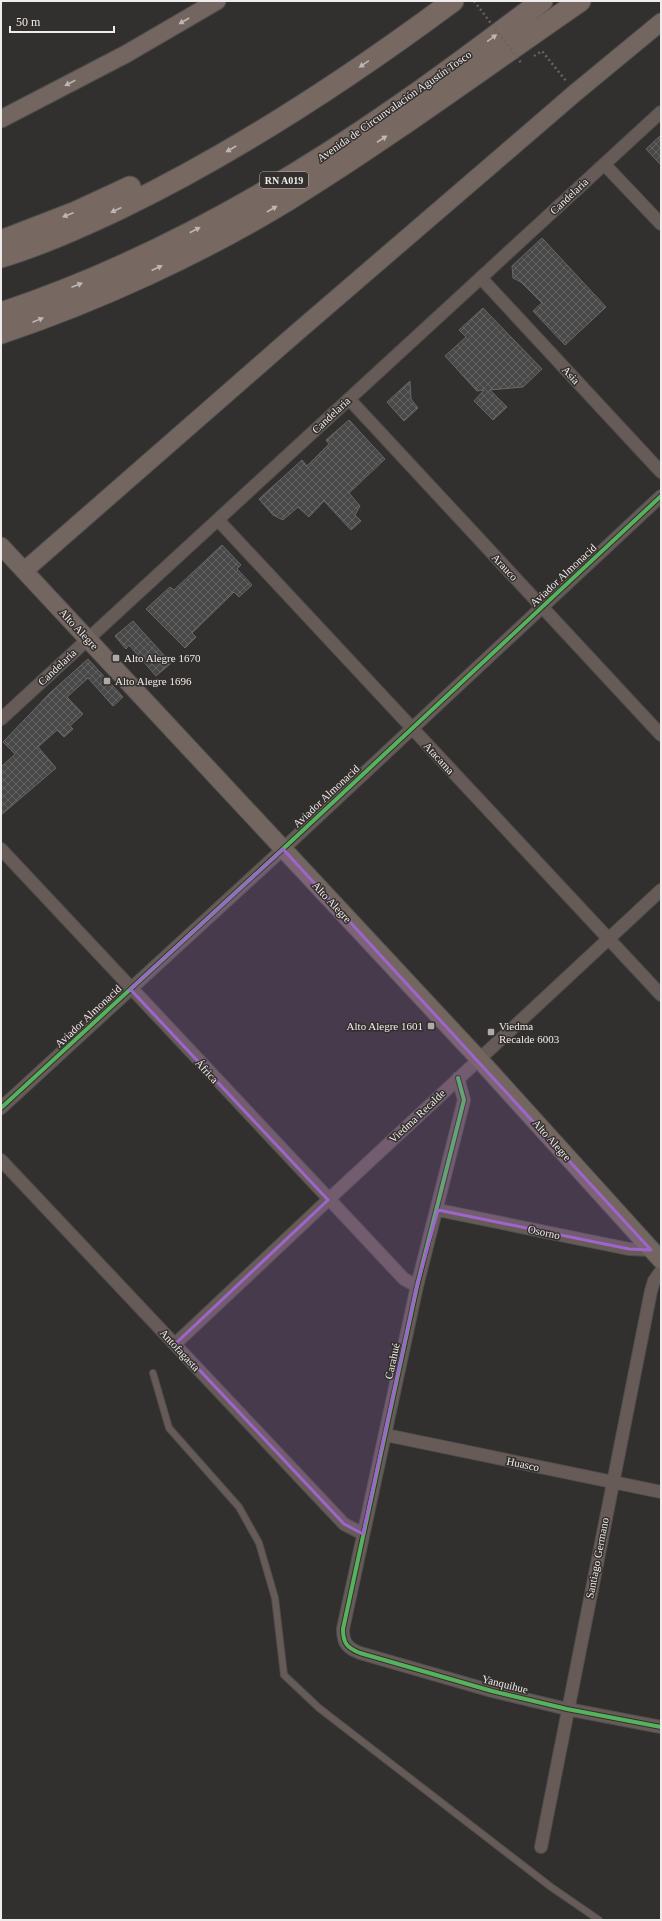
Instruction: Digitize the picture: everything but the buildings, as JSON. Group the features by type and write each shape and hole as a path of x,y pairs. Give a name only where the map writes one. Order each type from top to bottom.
{"highway":[{"path":"1,241 82,209 142,182 198,152 292,96 363,48 441,1"},
{"path":"1,258 82,226 147,195 204,165 305,104 453,1"},
{"name":"Avenida de Circunvalación Agustín Tosco","path":"1,313 100,276 176,240 279,183 400,105 542,1"},
{"path":"1,333 106,292 187,254 287,200 411,120 580,1"}],"street":[{"path":"1,119 126,54 217,1"},
{"path":"24,571 295,334 575,93 661,22"},
{"name":"Candelaria","path":"1,719 661,112"},
{"path":"604,164 661,224"},
{"name":"Asia","path":"481,278 661,472"},
{"name":"Arauco","path":"349,399 661,735"},
{"name":"Aviador Almonacid","path":"1,1108 283,849 661,496"},
{"name":"Atacama","path":"218,520 661,995"},
{"name":"Alto Alegre","path":"1,546 479,1059 656,1255"},
{"name":"África","path":"1,849 130,989 404,1280 417,1286"},
{"name":"Viedma Recalde","path":"175,1344 661,890"},
{"name":"Carahué","path":"348,1648 343,1641 343,1629 363,1534 386,1435 417,1286 438,1210 464,1100 458,1078"},
{"name":"Antofagasta","path":"1,1160 344,1524 363,1534"},
{"name":"Osorno","path":"438,1210 656,1255"},
{"name":"Santiago Germano","path":"541,1847 567,1709 651,1291 654,1281 661,1271"},
{"name":"Huasco","path":"386,1435 661,1492"},
{"name":"Yanquihue","path":"348,1648 360,1653 492,1691 567,1709 661,1727"}],"lane":[{"path":"153,1373 169,1428 201,1462 239,1507 259,1543 275,1598 284,1675 320,1708 551,1887 599,1920"}],"path":[{"path":"474,1 522,64"},
{"path":"529,59 542,51 575,93"}],"highlighted area":[{"path":"283,849 651,1250 629,1249 438,1210 417,1286 363,1534 344,1524 175,1344 328,1200 130,989"}],"cycle path":[{"path":"1,1108 283,849 661,496"},
{"path":"458,1078 464,1100 417,1286 343,1629 344,1638 349,1647 360,1653 492,1691 567,1709 661,1727"}],"place":[{"name":"Alto Alegre 1670","path":"116,658"},
{"name":"Alto Alegre 1696","path":"107,681"},
{"name":"Alto Alegre 1601","path":"431,1026"},
{"name":"Viedma Recalde 6003","path":"491,1032"}]}
